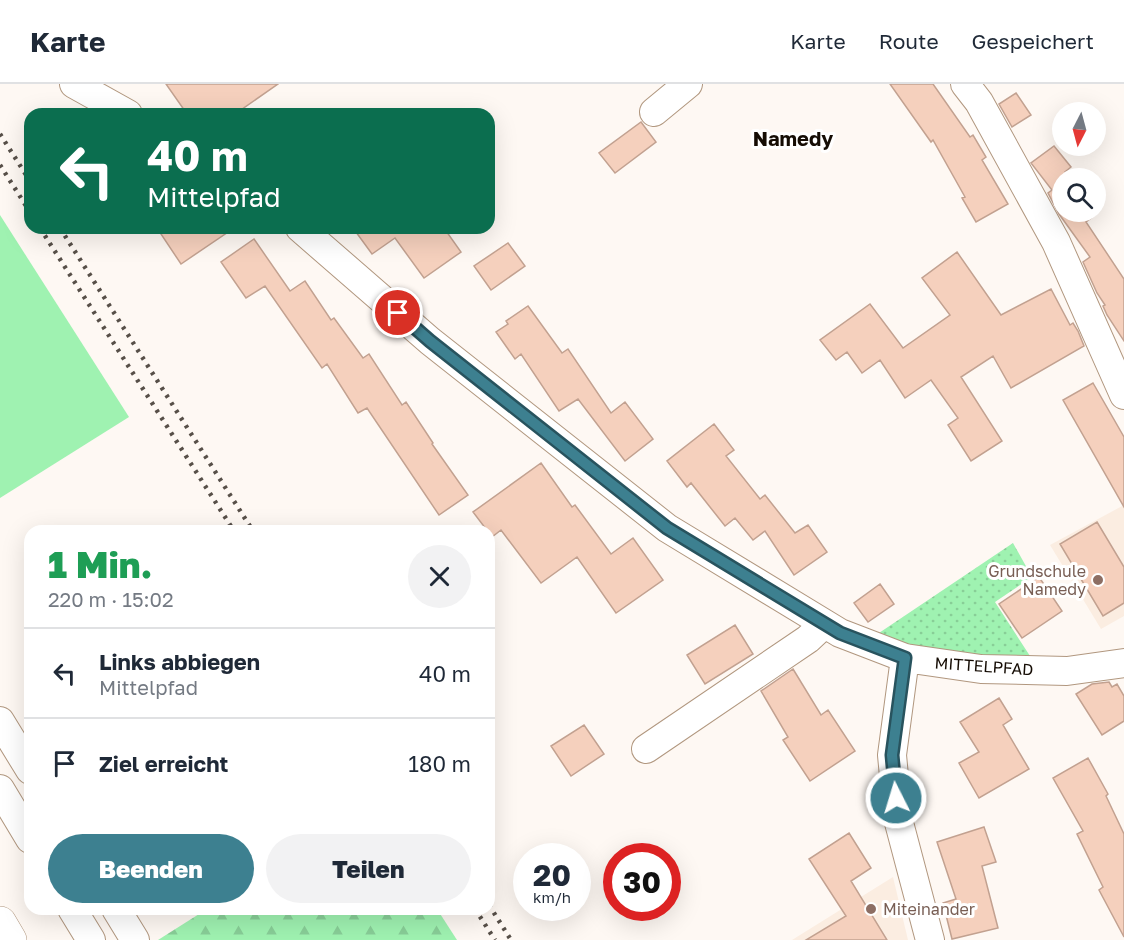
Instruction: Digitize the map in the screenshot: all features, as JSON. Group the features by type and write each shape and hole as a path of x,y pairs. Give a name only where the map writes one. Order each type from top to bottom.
{"highway":[{"path":"0,923 10,940"}],"street":[{"path":"74,84 117,108"},
{"path":"654,112 688,84"},
{"path":"965,84 979,102 1056,242 1124,395"},
{"name":"MITTELPFAD","path":"307,234 430,341 667,528 840,633 905,658 981,669 1056,670 1124,663"},
{"path":"646,749 808,639 824,624"},
{"path":"905,658 892,755 898,819 930,940"},
{"path":"0,721 24,760"},
{"path":"0,789 24,829"},
{"path":"76,915 91,940"},
{"path":"120,915 135,940"}],"shaded area":[{"name":"Grundschule Namedy","path":"1124,505 1124,616 1101,629 1050,545"},
{"name":"Miteinander","path":"893,877 908,940 792,940"}],"green space":[{"path":"0,215 129,417 0,498"},
{"path":"1013,543 1032,577 995,602 1030,656 991,656 915,648 876,635"},
{"path":"198,915 441,915 457,940 158,940"}],"building":[{"path":"166,84 278,84 244,108 183,108"},
{"path":"890,84 933,84 970,137 973,135 986,157 982,160 1008,204 976,222 962,198 965,197 933,140 931,142"},
{"path":"1016,93 1031,115 1012,127 999,104"},
{"path":"641,122 656,142 615,173 599,153"},
{"path":"1052,147 1052,156 1062,156 1071,167 1052,168 1052,190 1031,163"},
{"path":"1065,222 1086,222 1124,279 1124,341 1107,315 1103,306 1105,305 1083,262 1090,257"},
{"path":"161,234 225,234 181,264"},
{"path":"357,234 448,234 461,252 424,278 395,238 372,254"},
{"path":"254,239 290,291 305,281 331,320 334,318 363,358 369,354 402,405 406,402 468,495 439,515 367,408 358,413 327,364 322,368 265,286 246,298 221,262"},
{"path":"508,243 525,266 491,290 474,266"},
{"path":"957,252 1001,315 1051,289 1070,325 1073,323 1078,331 1084,346 1011,388 993,356 961,377 1002,441 971,461 948,425 958,418 931,380 905,398 880,360 862,373 847,352 836,360 820,340 870,304 903,348 950,315 922,278"},
{"path":"528,306 562,353 568,349 611,413 625,402 653,439 625,461 578,399 559,411 521,354 515,359 496,332 508,324 506,321"},
{"path":"1093,383 1124,437 1124,507 1063,400"},
{"path":"714,424 734,450 726,456 760,499 765,495 795,533 808,525 827,552 794,575 765,531 753,540 735,518 725,526 691,483 687,487 667,461"},
{"path":"541,463 572,507 575,505 611,554 633,538 663,580 616,613 577,557 541,583 501,530 495,535 495,525 483,525 473,512"},
{"name":"Grundschule Namedy","path":"1097,522 1124,567 1124,603 1103,616 1060,544"},
{"path":"1039,577 1062,611 1022,638 999,604"},
{"path":"880,584 894,604 868,622 854,603"},
{"path":"735,625 753,654 705,684 687,655"},
{"path":"793,669 821,715 828,710 855,751 810,781 783,740 788,737 761,691"},
{"path":"1109,682 1112,687 1117,684 1124,696 1124,721 1102,735 1076,694 1092,684"},
{"path":"999,698 1012,719 1003,725 1029,769 979,798 959,763 979,752 960,722"},
{"path":"584,725 604,754 571,776 551,746"},
{"path":"1088,758 1108,794 1106,796 1124,834 1124,937 1099,890 1103,887 1077,834 1083,831 1053,778"},
{"path":"984,827 996,862 982,866 998,928 952,939 943,903 956,899 937,842"},
{"path":"849,833 871,868 851,881 887,940 806,940 846,916 809,859"}],"railway":[{"path":"0,134 24,172"},
{"path":"0,165 24,203"},
{"path":"44,234 230,525"},
{"path":"64,234 249,525"},
{"path":"479,915 495,940"},
{"path":"495,915 511,940"}],"place":[{"name":"Grundschule Namedy","path":"1098,580"},
{"name":"Miteinander","path":"871,909"}],"district":[{"name":"Namedy","path":"793,139"}],"route":[{"path":"398,313 430,341 667,528 782,600 840,633 905,658 892,755 896,798"}]}
